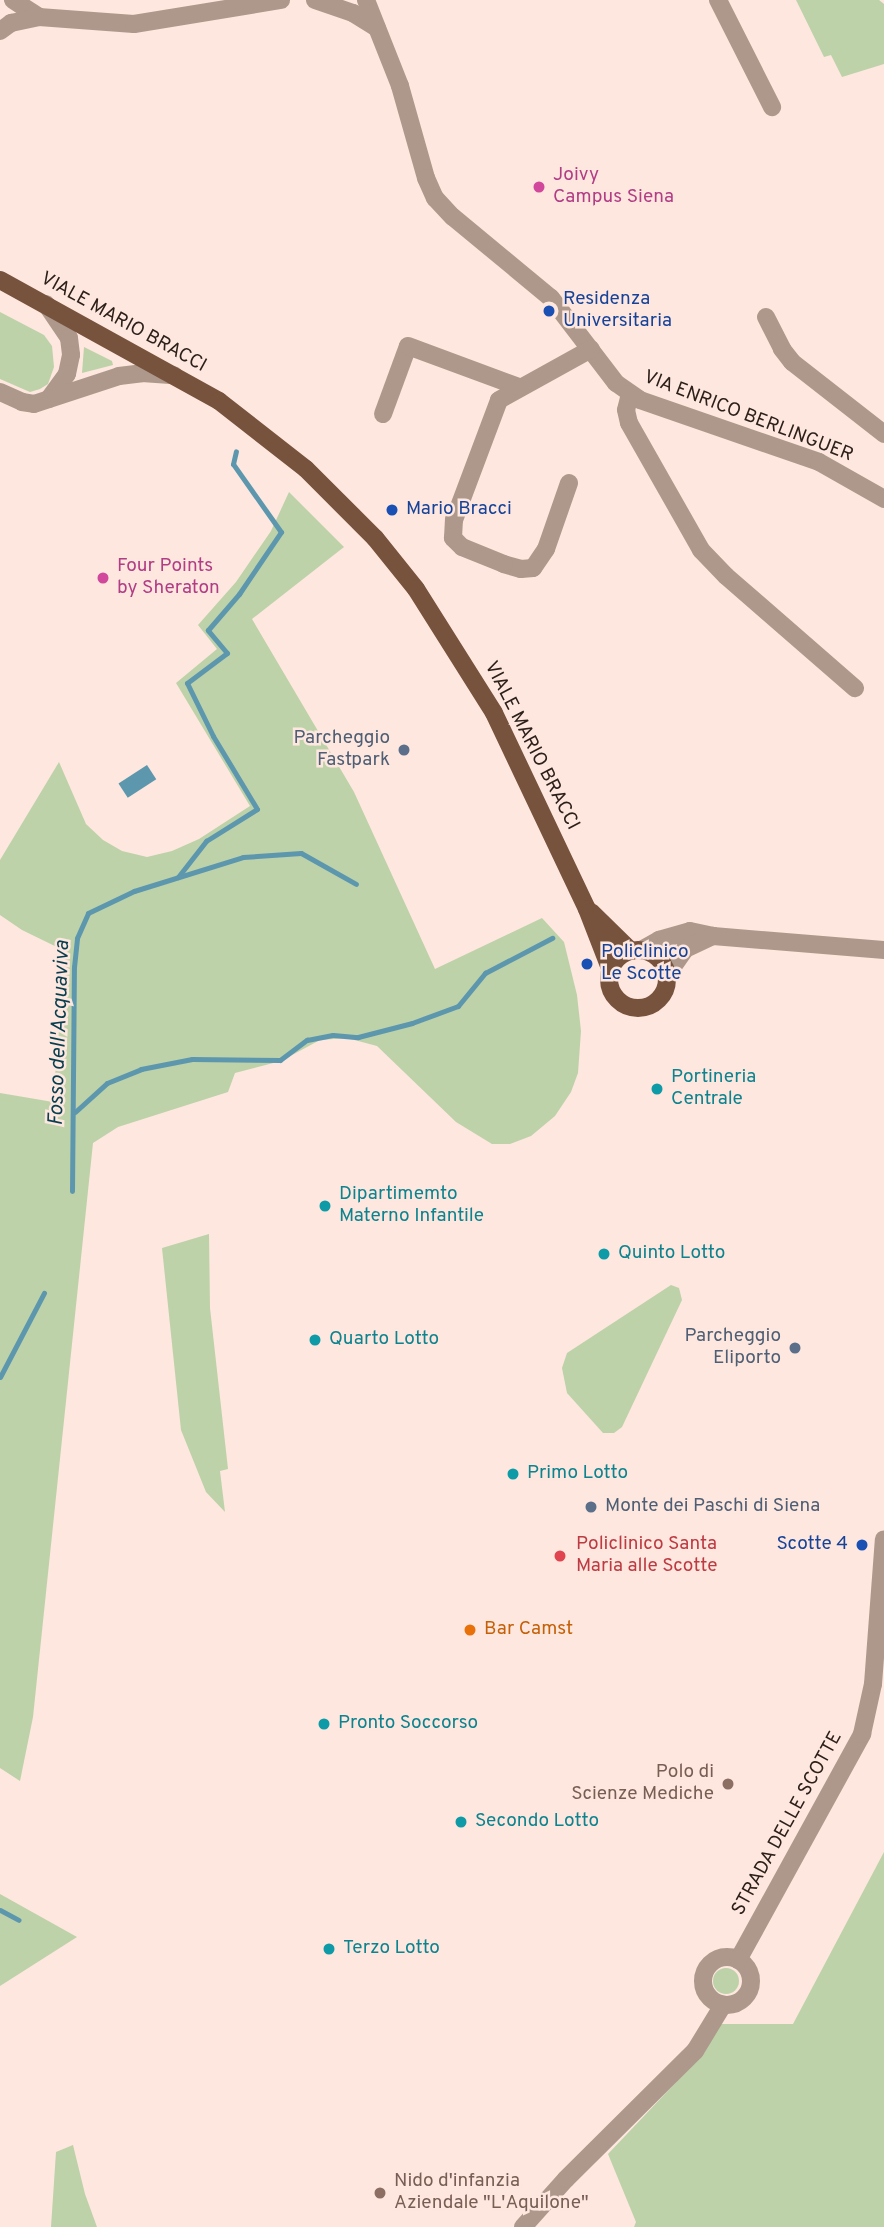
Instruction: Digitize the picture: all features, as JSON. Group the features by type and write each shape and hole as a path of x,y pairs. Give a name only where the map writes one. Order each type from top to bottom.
{"main road":[{"name":"VIALE MARIO BRACCI","path":"0,279 219,401 282,449 342,502 397,564 450,640 494,713 587,909 611,971 610,987 614,995 633,1008 656,1002 665,990 667,975 658,958 636,951 587,909"},
{"path":"611,971 622,955 636,951"}],"street":[{"path":"13,0 38,17"},
{"path":"0,30 11,23 38,17 134,24 252,1 281,0"},
{"path":"315,0 349,7 377,28"},
{"name":"VIA ENRICO BERLINGUER","path":"366,0 402,93 426,178 435,198 453,217 551,298 613,380 630,394 819,463 884,499"},
{"path":"718,0 772,107"},
{"path":"46,304 69,338 71,355 67,374 49,399"},
{"path":"766,317 782,349 792,362 884,434"},
{"path":"383,414 408,346 519,387"},
{"path":"569,483 545,549 533,568 521,569 504,564 462,547 453,538 453,524 494,408 501,397 570,364 591,349"},
{"path":"0,392 27,404 119,376 142,373 176,375"},
{"path":"630,394 626,410 629,423 701,550 855,688"},
{"path":"636,951 678,933 699,931 713,936 884,950"},
{"path":"667,975 685,949 713,936"},
{"name":"STRADA DELLE SCOTTE","path":"738,1959 862,1734 873,1684 884,1539"},
{"path":"718,1959 738,1959 749,1970 749,1993 737,2003 723,2005 707,1994 704,1974 718,1959"},
{"path":"523,2227 566,2179 695,2051 723,2005"}],"green space":[{"path":"796,0 879,0 884,4 884,64 842,77 831,55 824,57"},
{"path":"0,312 44,335 52,346 54,367 48,384 40,389 30,392 0,379"},
{"path":"84,347 112,361 113,365 82,373"},
{"path":"289,492 344,547 252,619 354,792 435,969 542,918 564,942 577,995 581,1031 578,1073 571,1092 555,1116 531,1136 510,1144 492,1144 456,1122 377,1046 347,1038 320,1040 281,1061 235,1073 228,1092 118,1127 93,1143 33,1717 20,1781 0,1768 0,1093 53,1102 65,951 22,930 0,915 0,860 59,762 86,824 103,840 122,851 147,857 172,851 199,839 250,806 176,683 217,649 198,625 236,582 271,531"},
{"path":"209,1234 210,1308 228,1469 220,1471 225,1512 206,1492 181,1430 162,1248"},
{"path":"671,1285 679,1288 682,1300 622,1427 614,1433 603,1433 567,1393 562,1368 567,1353"},
{"path":"884,1852 884,2227 634,2227 636,2222 608,2154 700,2057 721,2024 793,2024"},
{"path":"0,1894 77,1937 0,1986"},
{"path":"726,1968 735,1972 739,1981 735,1990 726,1994 717,1990 713,1981 717,1972"},
{"path":"73,2145 85,2194 97,2227 51,2227 56,2152"}],"water":[{"path":"147,765 156,779 128,798 118,784"}],"waterway":[{"path":"178,877 206,841 257,809 213,736 187,683 227,653 208,630 239,594 281,532 233,464 236,451"},
{"name":"Fosso dell'Acquaviva","path":"72,1191 74,967 77,938 88,913 134,891 243,857 301,853 356,884"},
{"path":"75,1112 107,1083 141,1069 192,1059 280,1060 307,1040 333,1035 358,1037 412,1023 458,1006 485,973 552,938"},
{"name":"Fosso dell'Acquaviva","path":"0,1377 44,1293"},
{"path":"0,1910 19,1920"}],"place":[{"name":"Joivy Campus Siena","path":"539,187"},
{"name":"Residenza Universitaria","path":"549,311"},
{"name":"Mario Bracci","path":"392,510"},
{"name":"Four Points by Sheraton","path":"103,578"},
{"name":"Parcheggio Fastpark","path":"404,750"},
{"name":"Policlinico Le Scotte","path":"587,964"},
{"name":"Portineria Centrale","path":"657,1089"},
{"name":"Dipartimemto Materno Infantile","path":"325,1206"},
{"name":"Quinto Lotto","path":"604,1254"},
{"name":"Quarto Lotto","path":"315,1340"},
{"name":"Parcheggio Eliporto","path":"795,1348"},
{"name":"Primo Lotto","path":"513,1474"},
{"name":"Monte dei Paschi di Siena","path":"591,1507"},
{"name":"Scotte 4","path":"862,1545"},
{"name":"Policlinico Santa Maria alle Scotte","path":"560,1556"},
{"name":"Bar Camst","path":"470,1630"},
{"name":"Pronto Soccorso","path":"324,1724"},
{"name":"Polo di Scienze Mediche","path":"728,1784"},
{"name":"Secondo Lotto","path":"461,1822"},
{"name":"Terzo Lotto","path":"329,1949"},
{"name":"Nido d'infanzia Aziendale \"L'Aquilone\"","path":"380,2193"}]}
